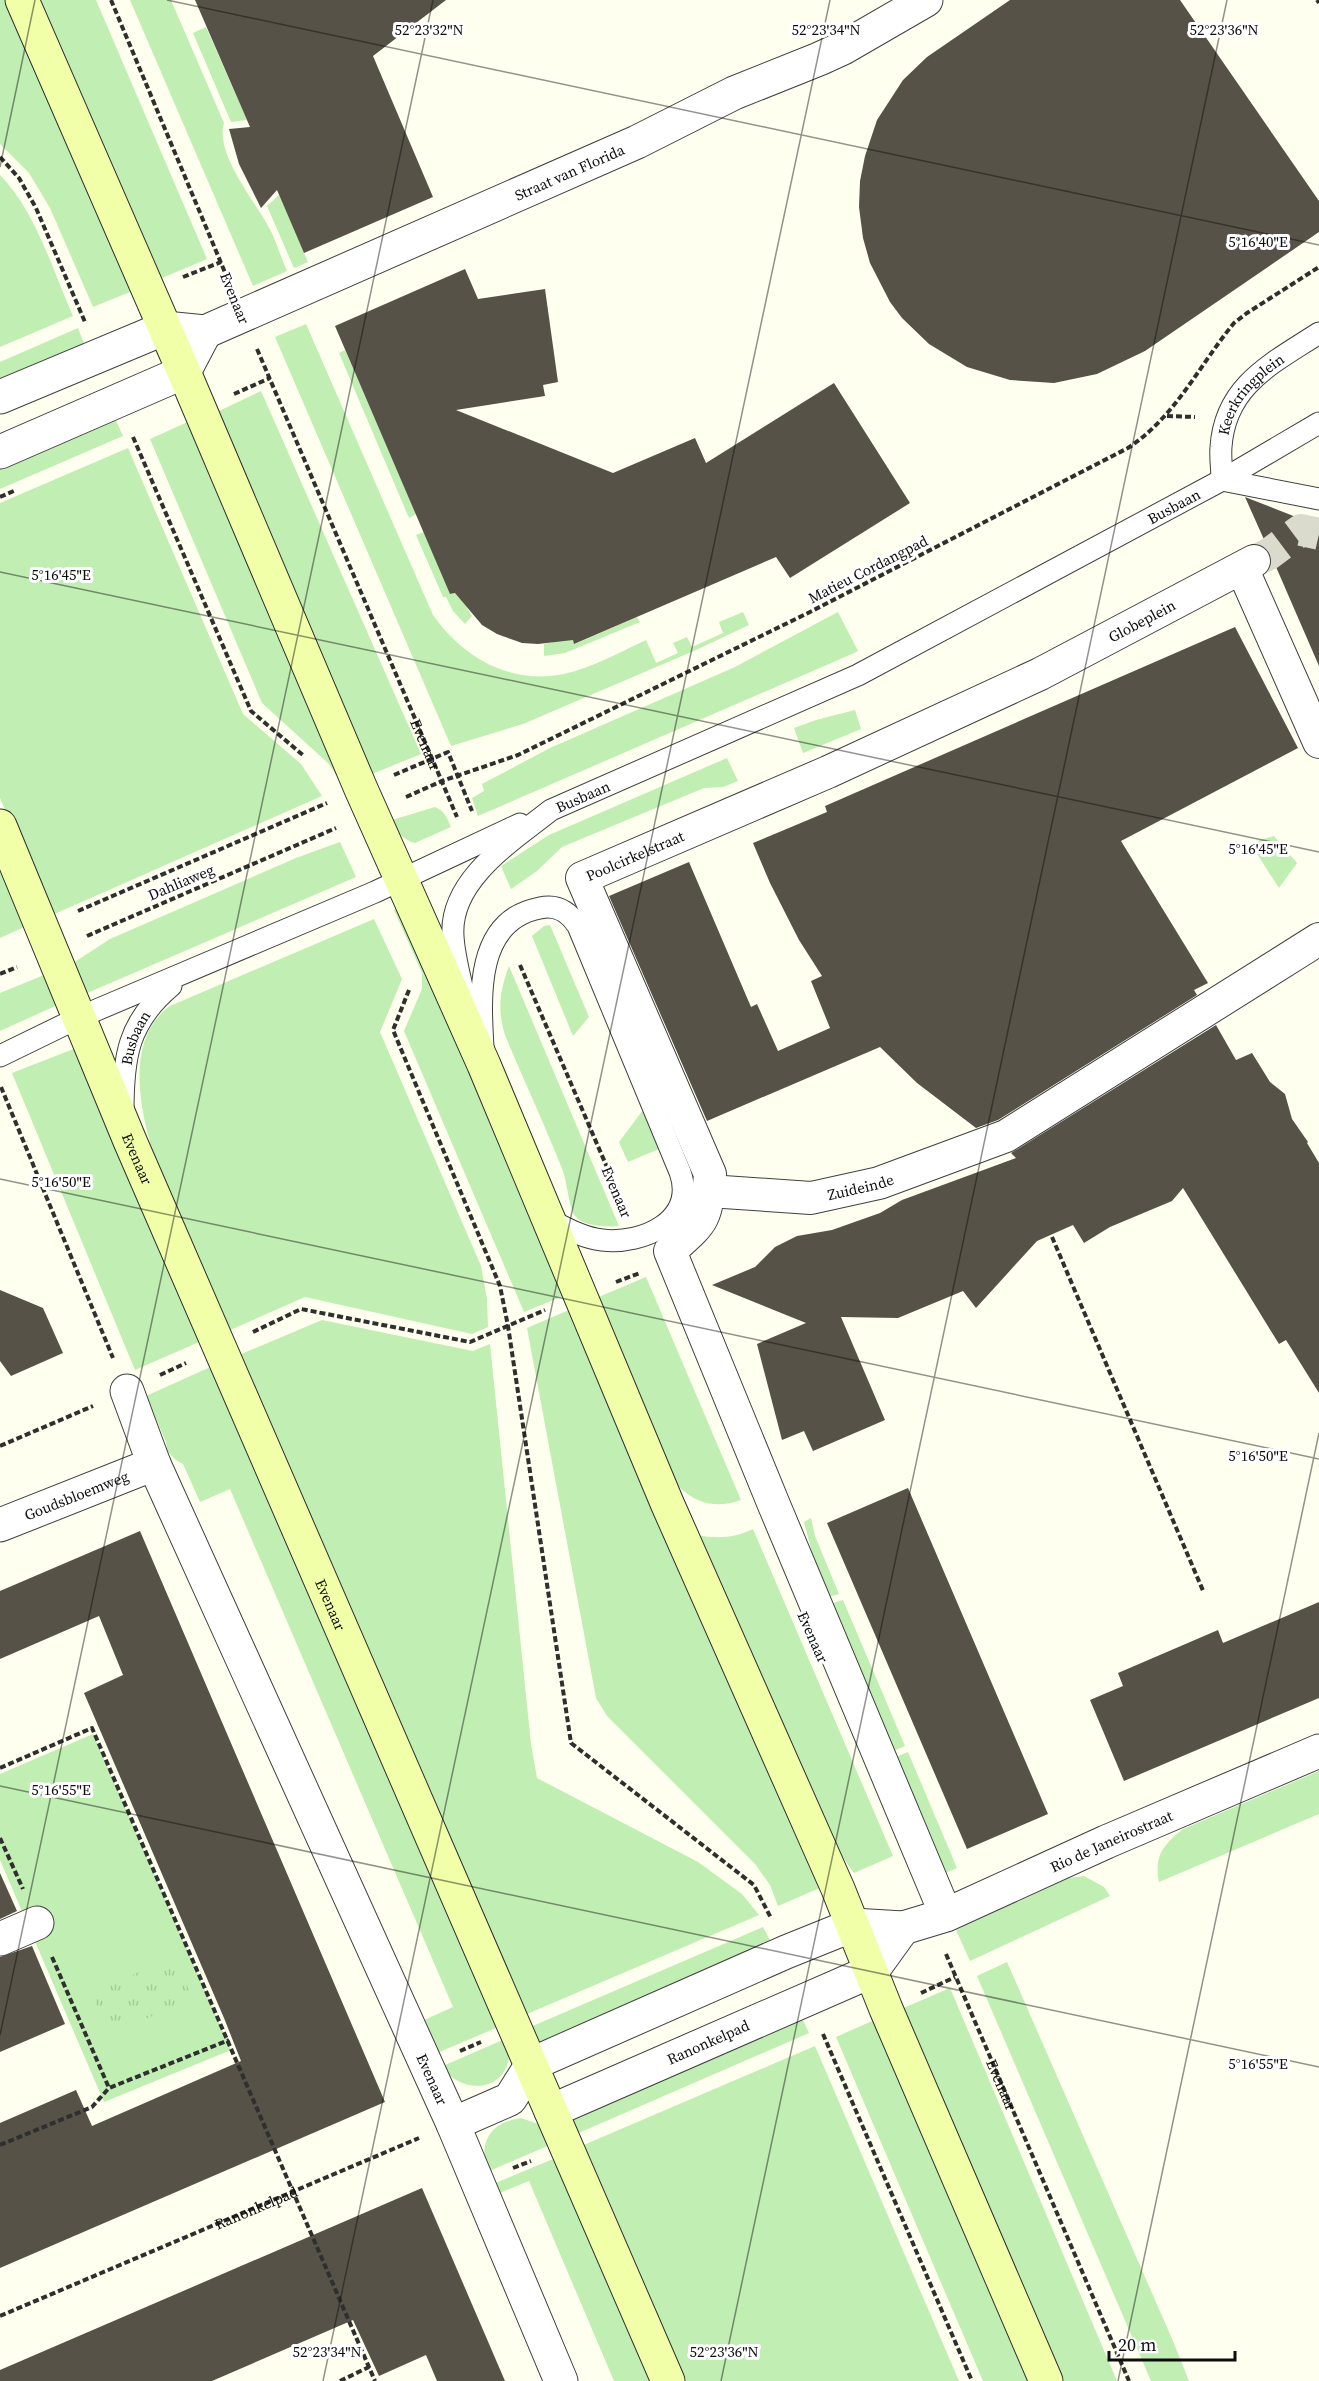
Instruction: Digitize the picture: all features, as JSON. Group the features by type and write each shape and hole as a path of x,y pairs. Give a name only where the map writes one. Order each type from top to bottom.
{"main road":[{"path":"22,0 401,880 484,1065 667,1503 853,1925 886,2008 1046,2381"},
{"name":"Evenaar","path":"0,826 130,1141 668,2381"}],"street":[{"name":"Straat van Florida","path":"165,328 205,332 637,142 734,93 827,56 926,0"},
{"path":"0,397 165,328"},
{"path":"0,452 184,372 205,332"},
{"name":"Globeplein","path":"1040,674 1248,565 1319,742"},
{"name":"Poolcirkelstraat","path":"674,1260 670,1251 701,1223 709,1202 710,1174 582,878 828,772 1040,674"},
{"name":"Zuideinde","path":"709,1191 811,1198 879,1183 1011,1145 1225,997 1318,942"},
{"path":"674,1260 774,1504 927,1922"},
{"name":"Evenaar","path":"127,1391 154,1464 453,2124 561,2381"},
{"name":"Goudsbloemweg","path":"0,1525 154,1464"},
{"name":"Rio de Janeirostraat","path":"872,1971 927,1922 1319,1751"},
{"name":"Rio de Janeirostraat","path":"853,1925 927,1922"},
{"path":"0,1939 37,1923"},
{"path":"453,2124 510,2099 532,2064 786,1952 853,1925"},
{"name":"Ranonkelpad","path":"551,2111 872,1971"},
{"path":"510,2099 551,2111"}],"lane":[{"name":"Keerkringplein","path":"1222,480 1221,447 1227,418 1243,388 1259,372 1319,333"},
{"path":"1222,480 1319,423"},
{"path":"1222,480 1319,499"},
{"name":"Busbaan","path":"0,1056 80,1017 401,880 551,810 858,675 1222,480"},
{"name":"Busbaan","path":"470,1034 453,937 454,915 460,896 471,880 507,844 551,810"},
{"path":"484,1065 482,982 488,954 494,940 503,927 531,910 553,907 571,916 578,926 684,1183 684,1195 678,1214 663,1226 637,1237 612,1241 597,1239 576,1233 550,1220"},
{"name":"Busbaan","path":"130,1141 123,1115 123,1089 132,1034 152,1001 171,985 207,964"}],"path":[{"name":"Evenaar","path":"111,0 242,316 442,781 476,844"},
{"path":"0,158 19,178 36,208 99,356"},
{"name":"Matieu Cordangpad","path":"367,801 442,781 518,754 800,618 1128,448 1149,434 1167,416 1234,324 1247,313 1319,267"},
{"path":"119,400 251,711 312,762"},
{"path":"48,939 367,801 433,758 448,752 458,776 476,844"},
{"name":"Dahliaweg","path":"0,974 48,939 367,801"},
{"name":"Evenaar","path":"503,927 637,1237"},
{"path":"413,980 393,1030 500,1286 571,1743 754,1885 786,1952"},
{"path":"0,1084 127,1391"},
{"path":"1052,1237 1204,1593"},
{"path":"0,1446 127,1391 301,1309 470,1342 674,1260"},
{"path":"0,1768 92,1728 375,2381"},
{"path":"0,1838 109,2088"},
{"name":"Evenaar","path":"927,1922 1130,2381"},
{"path":"807,1999 972,2381"},
{"path":"0,2145 92,2107 109,2088 229,2040"},
{"name":"Ranonkelpad","path":"0,2316 453,2124"},
{"path":"340,2381 369,2367"}],"green space":[{"path":"0,0 11,0 135,290 93,307 50,208 29,173 0,144"},
{"path":"38,0 96,0 207,259 162,278 160,276"},
{"path":"130,0 171,0 224,123 225,148 230,162 270,230 287,271 253,286"},
{"path":"206,27 247,120 231,122 193,33"},
{"path":"0,175 23,205 33,223 73,316 0,347"},
{"path":"279,195 308,262 294,268 267,206"},
{"path":"306,324 433,615 459,644 474,655 507,672 544,676 564,674 585,668 646,640 656,663 678,653 673,643 687,637 692,647 723,633 719,622 743,612 749,625 523,724 451,746 275,337"},
{"path":"78,328 85,346 0,383 0,362"},
{"path":"345,350 416,514 409,518 339,353"},
{"path":"261,391 421,754 372,774 219,419 219,411"},
{"path":"115,418 123,436 0,489 0,468"},
{"path":"192,420 344,787 329,764 262,703 150,439"},
{"path":"128,448 243,714 301,764 322,796 50,916 0,798 0,503"},
{"path":"424,532 451,594 457,592 472,616 465,624 453,611 446,597 443,597 416,535"},
{"path":"838,612 858,651 478,816 472,798 484,791 482,784 550,748 735,667"},
{"path":"637,617 640,622 565,653 544,656 544,644 572,638 575,644"},
{"path":"855,710 861,729 803,753 794,728"},
{"path":"727,758 738,781 723,787 704,788 562,847 537,871 511,889 501,866 549,835"},
{"path":"435,807 447,818 451,827 415,843 401,835 392,820"},
{"path":"1274,836 1297,863 1279,888 1250,843"},
{"path":"340,842 356,877 85,994 73,963 110,939 296,858"},
{"path":"0,857 29,925 0,938"},
{"path":"401,907 568,1294 524,1312 404,1031 422,989 422,973 394,910"},
{"path":"374,919 402,979 380,1032 481,1266 487,1299 488,1327 472,1334 305,1297 226,1332 154,1156 149,1138 144,1118 140,1076 141,1056 146,1037 156,1020 170,1006"},
{"path":"550,925 589,1017 573,1036 532,936 544,926"},
{"path":"509,966 619,1226 590,1224 579,1220 573,1212 563,1171 505,1035 501,1017 501,1000 503,983"},
{"path":"49,973 62,1003 0,1031 0,993"},
{"path":"76,1048 206,1339 135,1370 12,1073"},
{"path":"643,1110 659,1149 628,1162 619,1142"},
{"path":"646,1277 741,1500 723,1504 707,1503 692,1497 678,1486 594,1299"},
{"path":"576,1307 822,1887 778,1906 770,1885 755,1864 607,1716 596,1698 527,1328"},
{"path":"322,1320 473,1351 490,1344 531,1744 537,1778 698,1862 742,1894 759,1915 520,2017 239,1355"},
{"path":"217,1364 503,2025 437,2053 422,2021 453,2007 230,1489 200,1502 183,1464 167,1451 166,1442 146,1396"},
{"path":"811,1518 815,1536 839,1594 824,1598 804,1522"},
{"path":"753,1529 893,1856 854,1873 823,1829 697,1535 726,1537"},
{"path":"843,1600 905,1746 884,1755 826,1605"},
{"path":"93,1734 231,2050 104,2102 0,1860 0,1774"},
{"path":"908,1752 957,1868 936,1877 886,1761"},
{"path":"1319,1771 1319,1814 1159,1882 1159,1858 1165,1846 1183,1829"},
{"path":"1084,1876 1104,1887 1110,1896 970,1961 956,1930 1068,1878"},
{"path":"763,1927 772,1944 542,2042 537,2041 528,2028"},
{"path":"175,1956 193,2000 107,2034 92,1993"},
{"path":"1007,1962 1189,2381 1151,2381 977,1976"},
{"path":"950,1988 1117,2381 1060,2381 899,2010"},
{"path":"801,2016 809,2033 574,2135 572,2118"},
{"path":"881,2017 1035,2381 983,2381 836,2037"},
{"path":"507,2038 509,2054 507,2066 499,2078 491,2083 482,2086 464,2084 448,2074 443,2066"},
{"path":"815,2046 959,2381 680,2381 579,2147"},
{"path":"521,2118 538,2124 552,2144 487,2172 484,2152 489,2136 501,2124"},
{"path":"558,2157 655,2381 614,2381 529,2181 497,2194 493,2184"}],"building":[{"path":"195,0 446,0 373,56 433,197 304,253 277,190 261,208 239,164 229,129 250,127"},
{"path":"1010,0 1180,0 1319,201 1319,232 1145,351 1097,374 1054,383 1010,380 967,367 929,344 902,318 890,302 870,263 863,238 859,207 860,181 865,156 877,120 903,80 927,57"},
{"path":"465,269 478,299 545,289 558,382 543,385 545,396 456,410 613,473 695,438 706,463 834,383 910,503 790,578 776,557 574,644 573,640 538,644 522,643 497,634 482,625 455,593 450,594 335,326"},
{"path":"1245,497 1319,526 1319,666 1270,553"},
{"path":"1235,627 1298,748 1121,841 1208,983 1194,990 1197,995 998,1120 976,1128 917,1083 880,1047 707,1121 609,896 689,862 751,1007 757,1004 778,1051 830,1028 811,981 822,976 799,940 753,843 827,812 825,806"},
{"path":"1216,1025 1236,1060 1252,1053 1270,1082 1285,1094 1292,1119 1319,1163 1319,1393 1286,1340 1279,1344 1183,1188 1172,1201 1110,1227 1084,1243 1073,1225 1037,1241 976,1308 963,1291 898,1318 841,1317 885,1420 813,1451 804,1431 782,1440 757,1344 806,1323 712,1285 755,1267 775,1247 797,1236 832,1230 880,1213 902,1200 1016,1158 1011,1153"},
{"path":"0,1290 43,1308 63,1353 11,1376 0,1361"},
{"path":"908,1488 1048,1814 967,1849 827,1523"},
{"path":"140,1531 385,2102 0,2268 0,2123 76,2090 92,2126 241,2061 84,1693 123,1675 99,1616 0,1659 0,1591"},
{"path":"1319,1602 1319,1698 1124,1781 1090,1700 1123,1686 1118,1673 1218,1630 1223,1643"},
{"path":"0,1873 17,1911 0,1919"},
{"path":"32,1946 65,2024 0,2052 0,1957"},
{"path":"422,2188 505,2381 437,2381 426,2355 379,2376 353,2320 212,2381 0,2381 0,2370"}],"tunnel":[{"path":"1254,561 1269,554 1301,530 1319,534"}]}
